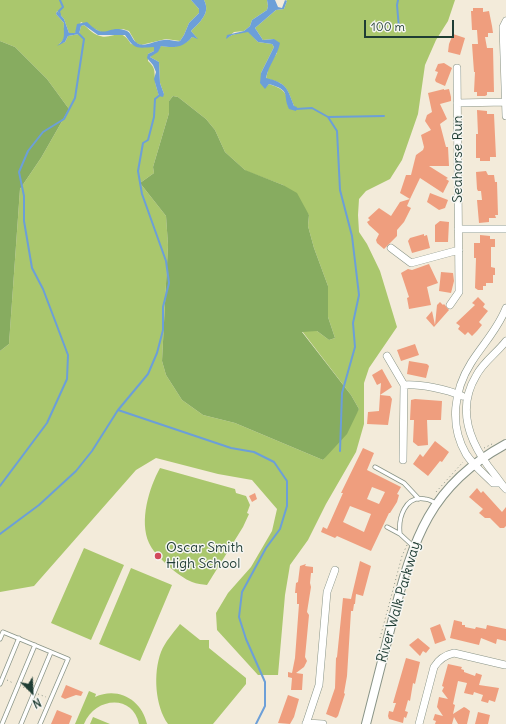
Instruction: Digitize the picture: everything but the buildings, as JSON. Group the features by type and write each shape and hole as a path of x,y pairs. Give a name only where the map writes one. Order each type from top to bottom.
{"street":[{"path":"506,21 503,26 506,116"},
{"name":"Seahorse Run","path":"450,305 459,292 457,68"},
{"path":"457,103 506,102"},
{"path":"458,229 506,229"},
{"path":"391,248 411,263 459,250"},
{"path":"499,483 493,484 474,464 466,452 458,432 455,418 458,394 463,379 471,363 496,329 506,308"},
{"path":"506,341 480,369 472,384 468,398 467,418 470,432 481,458 497,478 499,483 506,489"},
{"path":"387,356 404,385 403,460"},
{"path":"404,385 411,384 458,394 468,398"},
{"name":"River Walk Parkway","path":"366,724 405,571 413,546 421,528 436,503 451,485 481,458 506,444"},
{"path":"323,724 307,724 319,685 327,592 335,570"},
{"path":"420,724 434,667 438,661 446,655 454,653 505,665"}],"lane":[{"path":"374,467 404,483 419,499"},
{"path":"400,534 399,523 402,511 413,500 424,498 436,503"},
{"path":"387,527 400,534 413,546"},
{"path":"0,639 3,632 68,659 40,724"},
{"path":"0,684 19,638"},
{"path":"2,724 35,645"},
{"path":"21,724 51,652"}],"path":[{"path":"2,678 50,699"}],"green space":[{"path":"0,0 191,0 199,9 199,13 189,23 180,41 166,39 141,45 136,43 129,31 123,29 103,33 81,22 75,33 69,33 64,19 57,11 56,14 64,23 64,37 62,42 59,44 65,42 68,36 79,34 81,26 84,25 92,32 103,37 119,34 127,38 131,44 154,47 154,51 148,54 148,61 154,70 155,83 159,96 164,94 160,83 159,62 150,57 161,46 178,46 192,37 197,38 191,31 204,17 206,5 204,0 267,0 267,10 252,20 250,26 244,31 234,32 227,38 232,35 248,31 258,42 272,44 274,47 261,73 265,88 269,84 278,87 287,97 288,106 294,106 287,90 282,84 266,79 269,65 277,53 274,39 263,40 255,28 276,10 284,9 286,0 455,0 448,21 436,40 425,65 418,114 402,160 390,179 366,191 359,199 359,232 367,244 380,271 397,327 369,368 364,383 364,424 356,452 326,504 308,540 290,565 285,595 278,675 258,675 217,630 216,613 228,593 251,567 272,531 277,509 252,480 218,474 156,458 136,470 34,586 0,592 0,351 9,344 20,189 41,158 69,109 47,79 15,47 0,41","holes":["173,96 178,97 206,119 215,130 225,152 246,171 283,185 309,215 308,226 314,248 328,286 328,317 335,338 329,340 317,331 302,331 351,395 359,409 323,460 235,423 203,415 182,400 166,375 162,361 168,245 166,216 140,183 154,173 153,167 169,113 169,101"]},
{"path":"0,41 15,47 47,79 69,109 41,158 20,189 9,344 0,351"},
{"path":"173,96 178,97 206,119 215,130 225,152 245,170 283,185 297,193 309,215 308,226 314,248 328,286 328,317 335,338 329,340 317,331 302,332 351,395 359,409 347,434 323,460 235,423 203,415 182,400 166,375 162,361 168,245 166,216 140,183 154,173 153,167 169,113 169,101"},
{"path":"160,468 235,489 236,493 246,496 250,505 247,513 249,514 243,527 207,585 192,582 180,575 161,559 149,543 146,534 145,515 152,485"},
{"path":"84,548 124,565 91,640 51,623"},
{"path":"131,568 172,585 140,661 99,644"},
{"path":"180,624 200,640 209,640 209,648 246,678 246,684 213,724 168,724 160,708 156,679 158,660 169,638"},
{"path":"89,691 96,694 95,697 112,693 128,697 140,708 147,724 139,724 135,714 129,708 122,704 113,703 105,704 96,708 89,715 84,724 75,724"},
{"path":"93,717 110,724 90,724"}],"water":[{"path":"191,0 204,0 206,5 204,17 191,31 198,39 192,37 189,41 178,46 161,46 158,52 150,57 159,62 160,83 164,94 163,97 159,96 154,79 156,72 153,65 147,58 148,54 154,51 154,47 144,48 134,46 125,35 98,35 84,25 81,26 79,34 68,36 65,42 57,46 62,41 64,36 64,23 56,14 57,11 64,19 69,33 75,33 77,24 87,22 98,31 103,32 118,29 127,31 135,42 143,45 161,40 180,41 189,23 199,13 199,9"},
{"path":"267,0 275,0 278,7 282,8 285,0 287,1 284,9 276,10 255,28 263,40 274,39 280,43 266,78 278,82 285,87 294,106 297,107 296,111 289,109 284,91 269,84 265,89 260,83 261,73 274,47 272,44 258,42 248,32 232,35 226,39 227,35 244,31 250,26 252,20 267,10"}],"waterway":[{"path":"60,0 63,7 59,11 60,15"},
{"path":"398,0 399,28"},
{"path":"0,486 47,423 67,379 68,355 43,289 32,268 24,221 24,196 19,172 28,151 43,132 64,119 75,98 84,39 78,33"},
{"path":"0,534 39,505 76,471 92,451 118,410 148,374 157,353 163,330 163,307 169,283 166,261 142,194 138,171 143,143 148,140 154,117 155,99 160,95"},
{"path":"296,109 312,108 328,117 384,116"},
{"path":"328,117 337,131 340,190 352,236 359,295 353,323 355,347 342,393 340,451"},
{"path":"118,410 231,448 254,452 274,462 287,481 287,506 280,529 266,548 242,592 239,617 246,639 265,682 265,706 256,724"}],"place":[{"name":"Oscar Smith High School","path":"158,556"}]}
